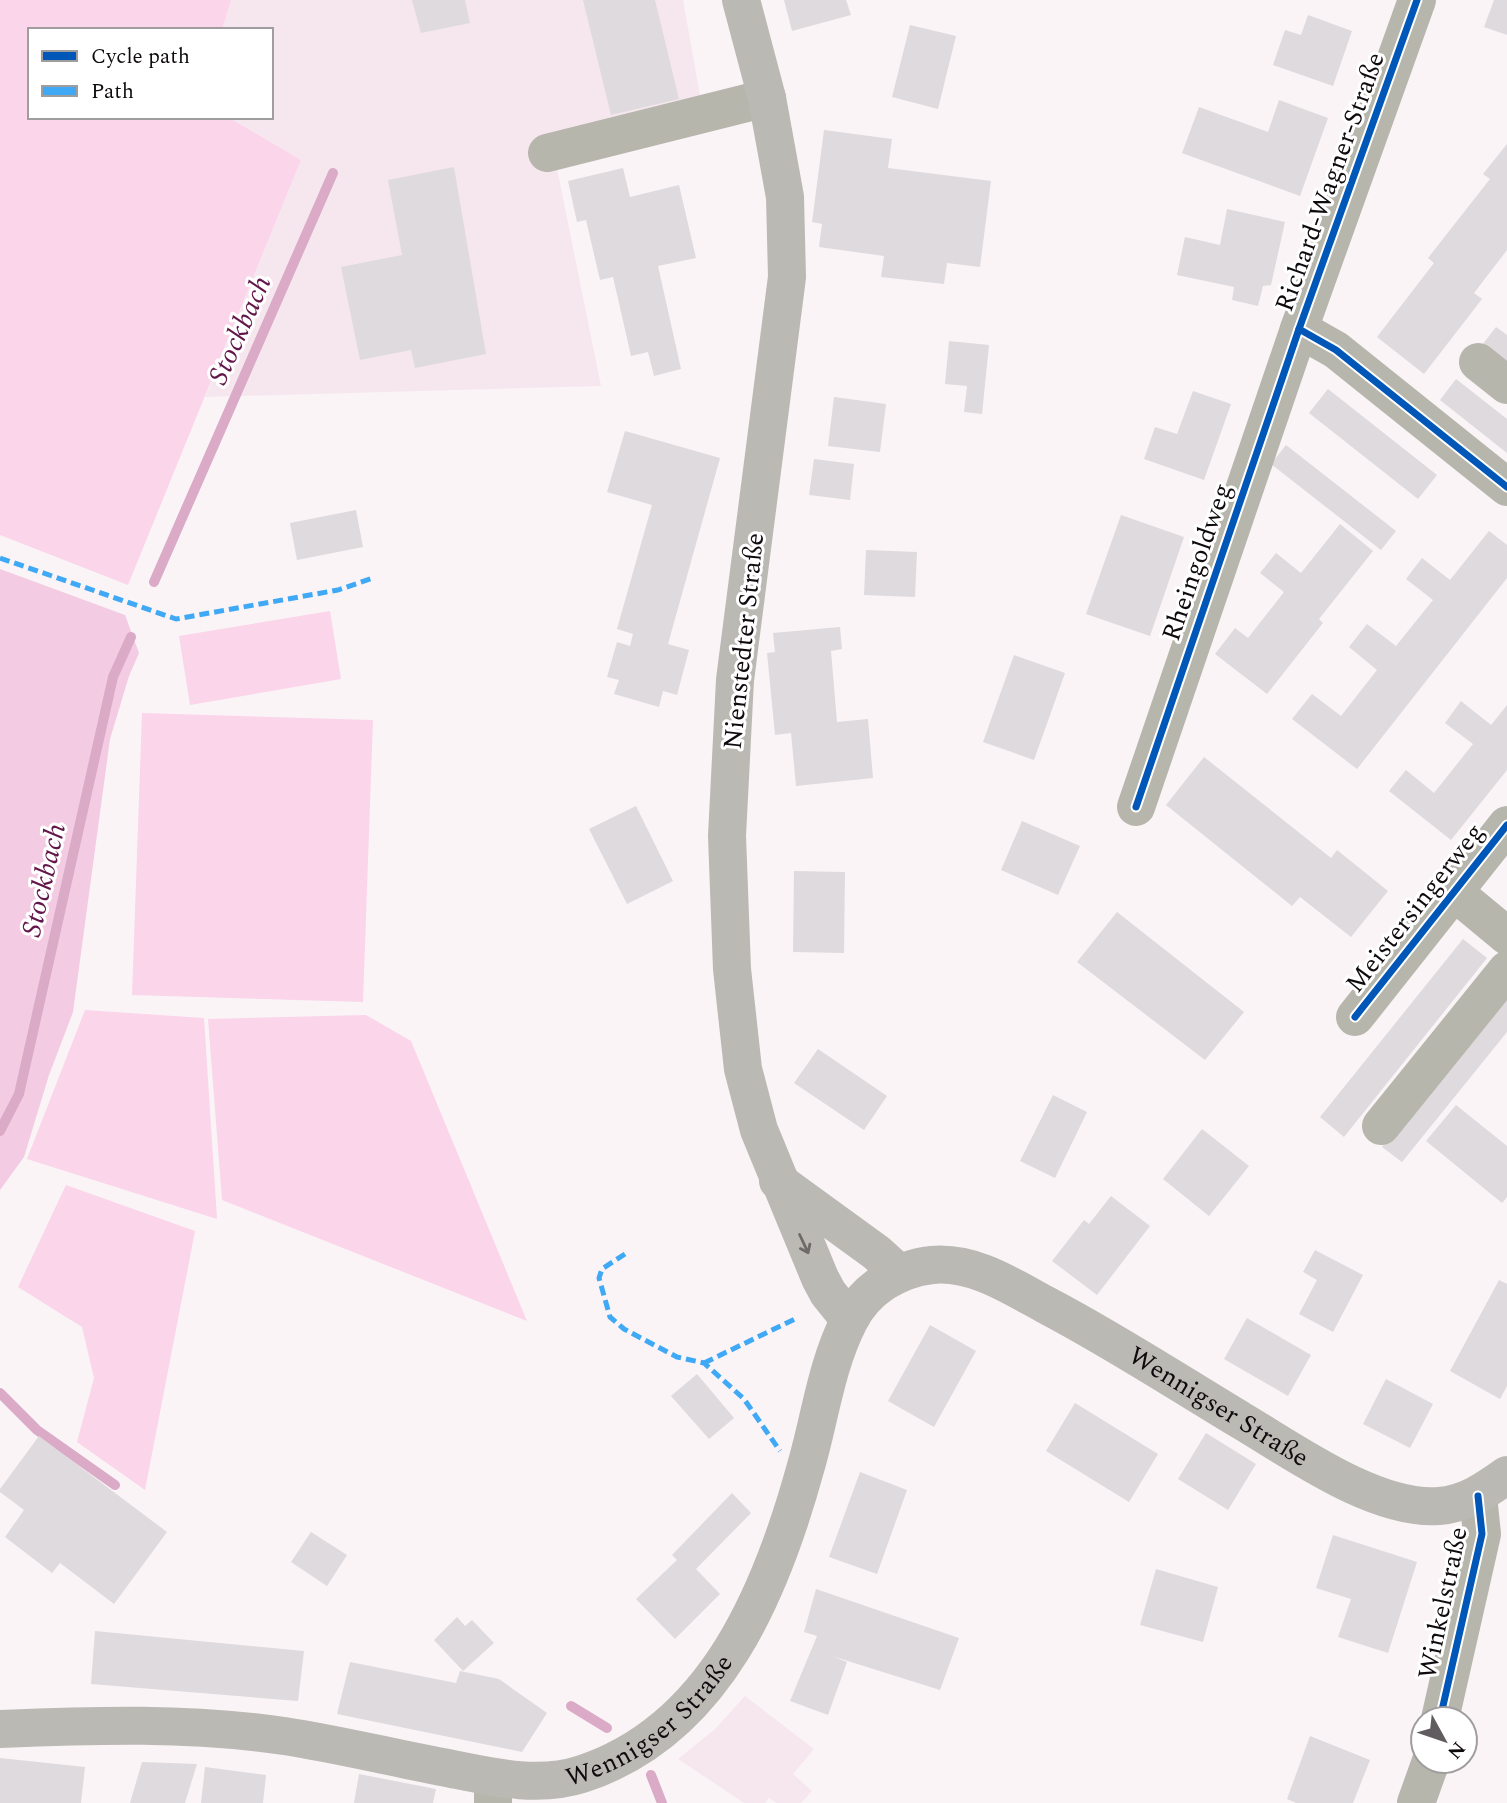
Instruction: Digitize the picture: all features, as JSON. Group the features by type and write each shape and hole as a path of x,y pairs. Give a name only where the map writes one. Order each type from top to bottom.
{"main road":[{"name":"Nienstedter Straße","path":"741,0 767,99 785,197 787,277 736,680 727,836 732,970 743,1069 759,1130 778,1181 828,1293 849,1319"},
{"path":"778,1181 877,1253 917,1269"},
{"name":"Wennigser Straße","path":"917,1269 966,1268 997,1278 1063,1314 1333,1475 1384,1498 1438,1506 1492,1485"},
{"path":"849,1319 872,1292 917,1269"},
{"name":"Wennigser Straße","path":"0,1729 129,1724 282,1736 493,1790 582,1774 631,1750 673,1721 716,1677 757,1608 791,1516 829,1374 849,1319"}],"street":[{"name":"Richard-Wagner-Straße","path":"1417,0 1299,329 1336,351 1507,487"},
{"path":"547,153 767,99"},
{"name":"Rheingoldweg","path":"1136,807 1299,329"},
{"path":"1478,362 1507,385"},
{"name":"Meistersingerweg","path":"1356,1017 1507,825"},
{"path":"1454,892 1507,936"},
{"path":"1381,1126 1507,970"},
{"name":"Winkelstraße","path":"1443,1705 1492,1485"},
{"path":"1416,1803 1426,1775"}],"shaded area":[{"path":"0,0 231,0 223,28 28,28 28,119 231,119 301,160 128,585 0,535"},
{"path":"231,0 683,0 700,95 550,134 601,386 205,397 301,160 231,119 273,119 273,28 223,28"},
{"path":"0,569 125,615 139,653 129,676 110,739 73,1012 49,1075 24,1157 0,1190"},
{"path":"330,611 341,679 190,705 179,636"},
{"path":"142,713 373,720 363,1002 132,995"},
{"path":"85,1010 204,1018 217,1219 27,1159"},
{"path":"366,1015 411,1041 527,1321 222,1200 208,1019"},
{"path":"66,1185 195,1231 145,1490 77,1442 94,1378 82,1327 18,1287"},
{"path":"745,1696 814,1749 793,1774 812,1791 801,1803 776,1803 769,1798 765,1803 744,1803 678,1759 715,1729"}],"building":[{"path":"412,0 465,0 470,23 421,33"},
{"path":"583,0 655,0 679,99 611,115"},
{"path":"784,0 846,0 851,15 792,31"},
{"path":"1494,0 1507,0 1507,35 1484,27"},
{"path":"1308,15 1352,31 1333,86 1273,65 1285,30 1301,35"},
{"path":"910,25 956,36 938,109 892,97"},
{"path":"1279,100 1328,118 1300,196 1182,153 1199,107 1268,132"},
{"path":"824,130 892,139 888,168 991,181 980,267 947,263 944,284 881,277 884,256 819,247 822,224 812,222"},
{"path":"1507,144 1507,250 1474,293 1482,299 1424,374 1377,337 1434,263 1428,258 1490,179 1483,174"},
{"path":"454,167 486,354 415,368 411,350 360,360 341,267 402,255 388,180"},
{"path":"623,168 630,197 679,185 696,258 658,266 681,369 654,376 648,352 631,356 613,277 600,280 586,220 577,222 568,181"},
{"path":"1227,209 1285,222 1271,285 1263,286 1258,306 1232,300 1234,287 1177,275 1185,237 1220,245"},
{"path":"1496,327 1507,335 1507,370 1479,349"},
{"path":"949,341 989,345 982,414 964,412 967,386 945,384"},
{"path":"1456,379 1507,419 1507,453 1440,400"},
{"path":"1328,389 1437,475 1418,499 1309,413"},
{"path":"1193,391 1231,404 1204,480 1144,459 1155,427 1177,434"},
{"path":"834,397 886,404 880,452 828,446"},
{"path":"625,431 720,458 668,644 689,650 677,695 663,691 659,707 614,694 619,680 607,677 617,642 630,646 633,634 617,629 652,505 607,492"},
{"path":"1286,445 1396,531 1381,550 1271,464"},
{"path":"814,459 854,464 850,500 809,495"},
{"path":"356,510 363,547 297,560 290,523"},
{"path":"1121,515 1184,537 1150,636 1086,614"},
{"path":"1340,524 1373,551 1319,619 1323,623 1267,694 1215,654 1235,628 1248,638 1284,592 1260,573 1276,553 1301,573"},
{"path":"1489,531 1507,545 1507,578 1357,769 1292,719 1312,694 1341,716 1377,670 1349,647 1367,624 1396,646 1433,600 1406,579 1422,558 1450,580"},
{"path":"866,550 917,552 915,597 864,595"},
{"path":"840,627 842,649 831,651 837,722 868,719 873,778 796,786 791,733 775,735 767,653 775,652 773,633"},
{"path":"1014,655 1065,673 1034,760 983,742"},
{"path":"1461,701 1491,725 1507,705 1507,770 1451,840 1389,791 1406,770 1434,793 1473,744 1445,723"},
{"path":"1204,757 1331,858 1337,850 1388,891 1351,937 1300,897 1292,906 1166,805"},
{"path":"636,806 673,881 627,904 589,829"},
{"path":"1022,821 1080,846 1058,895 1001,870"},
{"path":"794,871 845,872 844,953 793,952"},
{"path":"1117,912 1244,1012 1205,1060 1077,962"},
{"path":"1463,939 1487,958 1344,1137 1320,1117"},
{"path":"1507,992 1507,1032 1402,1162 1382,1147"},
{"path":"818,1049 887,1096 864,1130 794,1083"},
{"path":"1053,1095 1087,1112 1055,1178 1020,1161"},
{"path":"1456,1105 1507,1146 1507,1197 1502,1203 1426,1141"},
{"path":"1202,1129 1249,1166 1209,1216 1163,1179"},
{"path":"1111,1196 1150,1226 1097,1295 1052,1261 1084,1220 1089,1224"},
{"path":"1315,1250 1363,1275 1333,1332 1299,1314 1317,1280 1303,1272"},
{"path":"1499,1280 1507,1284 1507,1386 1500,1399 1450,1371"},
{"path":"1247,1318 1311,1355 1288,1396 1224,1359"},
{"path":"930,1325 976,1351 934,1427 888,1401"},
{"path":"697,1374 734,1418 709,1439 671,1396"},
{"path":"1386,1379 1433,1404 1410,1448 1363,1424"},
{"path":"1075,1403 1158,1454 1129,1502 1046,1451"},
{"path":"1206,1433 1256,1464 1228,1510 1178,1479"},
{"path":"39,1436 167,1532 114,1604 60,1563 52,1573 5,1537 24,1510 0,1492 0,1489"},
{"path":"860,1472 907,1490 877,1574 829,1557"},
{"path":"732,1493 751,1513 696,1569 720,1594 675,1639 636,1599 677,1560 672,1555"},
{"path":"311,1532 347,1555 327,1586 291,1562"},
{"path":"1333,1535 1417,1562 1388,1653 1338,1637 1351,1599 1316,1588"},
{"path":"1156,1569 1218,1587 1203,1642 1140,1625"},
{"path":"816,1589 959,1638 940,1690 832,1656 847,1662 828,1715 790,1701 817,1636 804,1632"},
{"path":"457,1617 465,1626 472,1620 494,1643 463,1671 434,1640"},
{"path":"95,1631 304,1651 298,1701 91,1684"},
{"path":"350,1662 456,1683 460,1671 499,1679 547,1713 522,1752 337,1714"},
{"path":"1310,1736 1370,1760 1353,1803 1296,1803 1287,1799"},
{"path":"0,1758 85,1767 81,1803 0,1803"},
{"path":"142,1762 197,1764 185,1803 130,1803"},
{"path":"205,1767 266,1775 263,1803 201,1803"},
{"path":"359,1774 436,1789 433,1803 354,1803"}],"waterway":[{"name":"Stockbach","path":"154,582 333,173"},
{"name":"Stockbach","path":"0,1131 19,1094 113,677 131,637"},
{"name":"Stockbach","path":"0,1393 37,1430 115,1485"},
{"name":"Stockbach","path":"571,1706 607,1728"},
{"name":"Stockbach","path":"651,1775 662,1803"}],"marked path":[{"path":"0,558 176,619 338,590 373,578"},
{"path":"625,1254 602,1269 599,1278 610,1317 624,1329 677,1357 704,1363 744,1399 780,1451"},
{"path":"704,1363 797,1318"}],"cycle path":[{"path":"1417,0 1299,329 1336,350 1507,487"},
{"path":"1136,807 1299,329"},
{"path":"1355,1017 1507,825"},
{"path":"1443,1705 1482,1534 1478,1496"}]}
